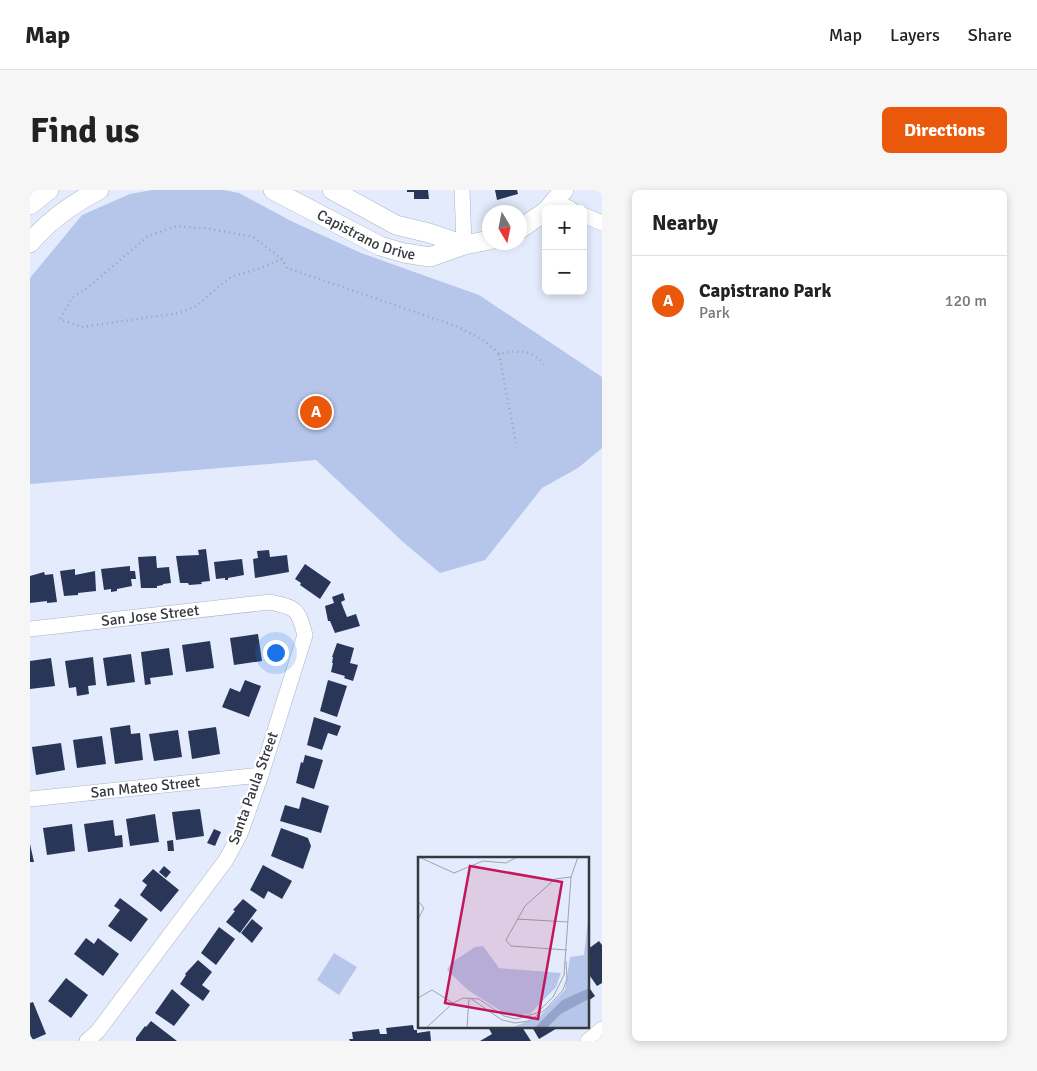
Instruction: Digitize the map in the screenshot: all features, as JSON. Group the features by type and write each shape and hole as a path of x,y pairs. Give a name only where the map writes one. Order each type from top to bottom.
{"street":[{"path":"30,204 49,190"},
{"path":"30,243 42,228 99,190"},
{"name":"Capistrano Drive","path":"273,190 380,246 404,253 430,256 482,242"},
{"name":"Capistrano Drive","path":"332,190 396,225 429,233 464,245"},
{"path":"462,190 464,245"},
{"path":"527,224 557,204"},
{"path":"587,216 602,223"},
{"name":"San Jose Street","path":"30,629 270,602"},
{"name":"Santa Paula Street","path":"86,1041 98,1031 226,860 240,834 261,775 304,635 300,617 292,607 270,602"},
{"name":"San Mateo Street","path":"30,799 261,775"},
{"path":"588,1041 602,1030"}],"path":[{"path":"282,259 258,269 233,276 198,305 179,312 82,327 60,319 72,298 148,236 177,226 211,229 253,238 282,259 287,268 456,326 485,341 499,354 516,444"},
{"path":"499,354 516,351 529,352 538,356 544,364"}],"shaded area":[{"path":"152,190 224,190 239,193 291,221 361,253 479,295 602,377 602,448 578,468 542,488 485,560 440,573 403,542 316,460 30,484 30,278 82,215 130,194"},
{"path":"334,953 357,967 339,995 317,980"}],"building":[{"path":"407,190 428,190 429,199 414,199 414,192 407,192"},
{"path":"495,190 517,190 518,194 497,200"},
{"path":"206,549 210,581 189,585 188,583 180,583 176,556 199,555 198,550"},
{"path":"269,550 270,557 287,555 289,572 255,578 253,559 258,558 257,551"},
{"path":"156,556 157,568 169,567 171,583 157,586 157,588 141,588 138,557"},
{"path":"242,559 244,575 228,578 228,580 225,580 225,578 216,579 214,562"},
{"path":"305,564 331,582 320,599 300,585 301,583 295,579"},
{"path":"130,566 130,571 135,571 136,579 131,579 132,586 111,592 111,589 104,590 101,569"},
{"path":"75,569 75,575 95,571 96,591 64,596 60,571"},
{"path":"44,572 45,575 53,574 57,602 30,603 30,576"},
{"path":"343,593 345,600 341,602 347,617 356,614 360,626 335,633 330,621 328,621 325,606 334,603 332,597"},
{"path":"258,634 262,661 234,665 230,638"},
{"path":"210,641 214,668 186,672 182,645"},
{"path":"337,643 354,648 350,663 358,665 353,681 344,678 345,676 331,672 332,657"},
{"path":"169,648 173,675 150,678 151,684 145,685 141,652"},
{"path":"131,654 135,682 107,686 103,658"},
{"path":"93,657 96,685 88,686 89,694 77,696 76,687 69,688 65,661"},
{"path":"51,658 55,686 30,689 30,661"},
{"path":"245,680 261,686 249,717 222,707 230,688 240,692"},
{"path":"328,680 347,686 337,717 320,711"},
{"path":"314,717 341,726 337,736 328,733 322,750 307,745"},
{"path":"130,725 131,734 140,733 143,760 115,764 110,728"},
{"path":"216,727 220,754 192,759 188,731"},
{"path":"178,730 182,757 154,761 149,734"},
{"path":"102,736 106,764 77,768 73,740"},
{"path":"61,743 65,770 36,775 32,747"},
{"path":"305,755 323,760 314,789 296,783 301,762 303,763"},
{"path":"302,797 329,806 321,833 280,821 285,805 299,809"},
{"path":"200,809 204,836 176,840 172,812"},
{"path":"155,814 159,842 130,846 126,819"},
{"path":"113,820 115,836 122,835 123,847 88,852 84,824"},
{"path":"72,824 75,851 47,855 43,828"},
{"path":"281,828 308,838 311,846 303,869 271,856"},
{"path":"214,829 221,832 215,846 207,843"},
{"path":"173,840 174,851 168,851 167,841"},
{"path":"30,844 34,862 30,862"},
{"path":"263,865 292,881 282,899 268,891 264,899 250,890"},
{"path":"164,866 171,872 166,878 159,872"},
{"path":"153,869 179,890 161,912 140,895 147,885 142,881"},
{"path":"120,898 148,919 131,942 108,926 120,910 114,906"},
{"path":"243,899 257,910 240,933 226,922 235,911 233,910"},
{"path":"252,919 263,928 252,943 241,933"},
{"path":"219,927 235,939 216,965 201,953"},
{"path":"86,938 94,944 98,938 119,954 103,976 74,954"},
{"path":"599,941 602,945 602,983 597,986 590,976 590,948"},
{"path":"198,960 212,972 202,985 210,991 203,1001 180,984 185,974"},
{"path":"66,978 88,995 71,1018 48,1001"},
{"path":"172,989 190,1005 174,1026 155,1013"},
{"path":"590,989 595,996 590,1000"},
{"path":"33,1002 46,1034 30,1041 30,1003"},
{"path":"151,1021 177,1041 136,1041 136,1038 145,1026"},
{"path":"413,1025 417,1033 430,1031 431,1041 350,1041 349,1039 353,1039 352,1032 379,1029 380,1034 387,1034 386,1028"},
{"path":"489,1028 523,1028 531,1041 480,1041 492,1034"},
{"path":"533,1028 557,1028 539,1039"}],"place":[{"name":"Capistrano Park","path":"316,412"}]}
